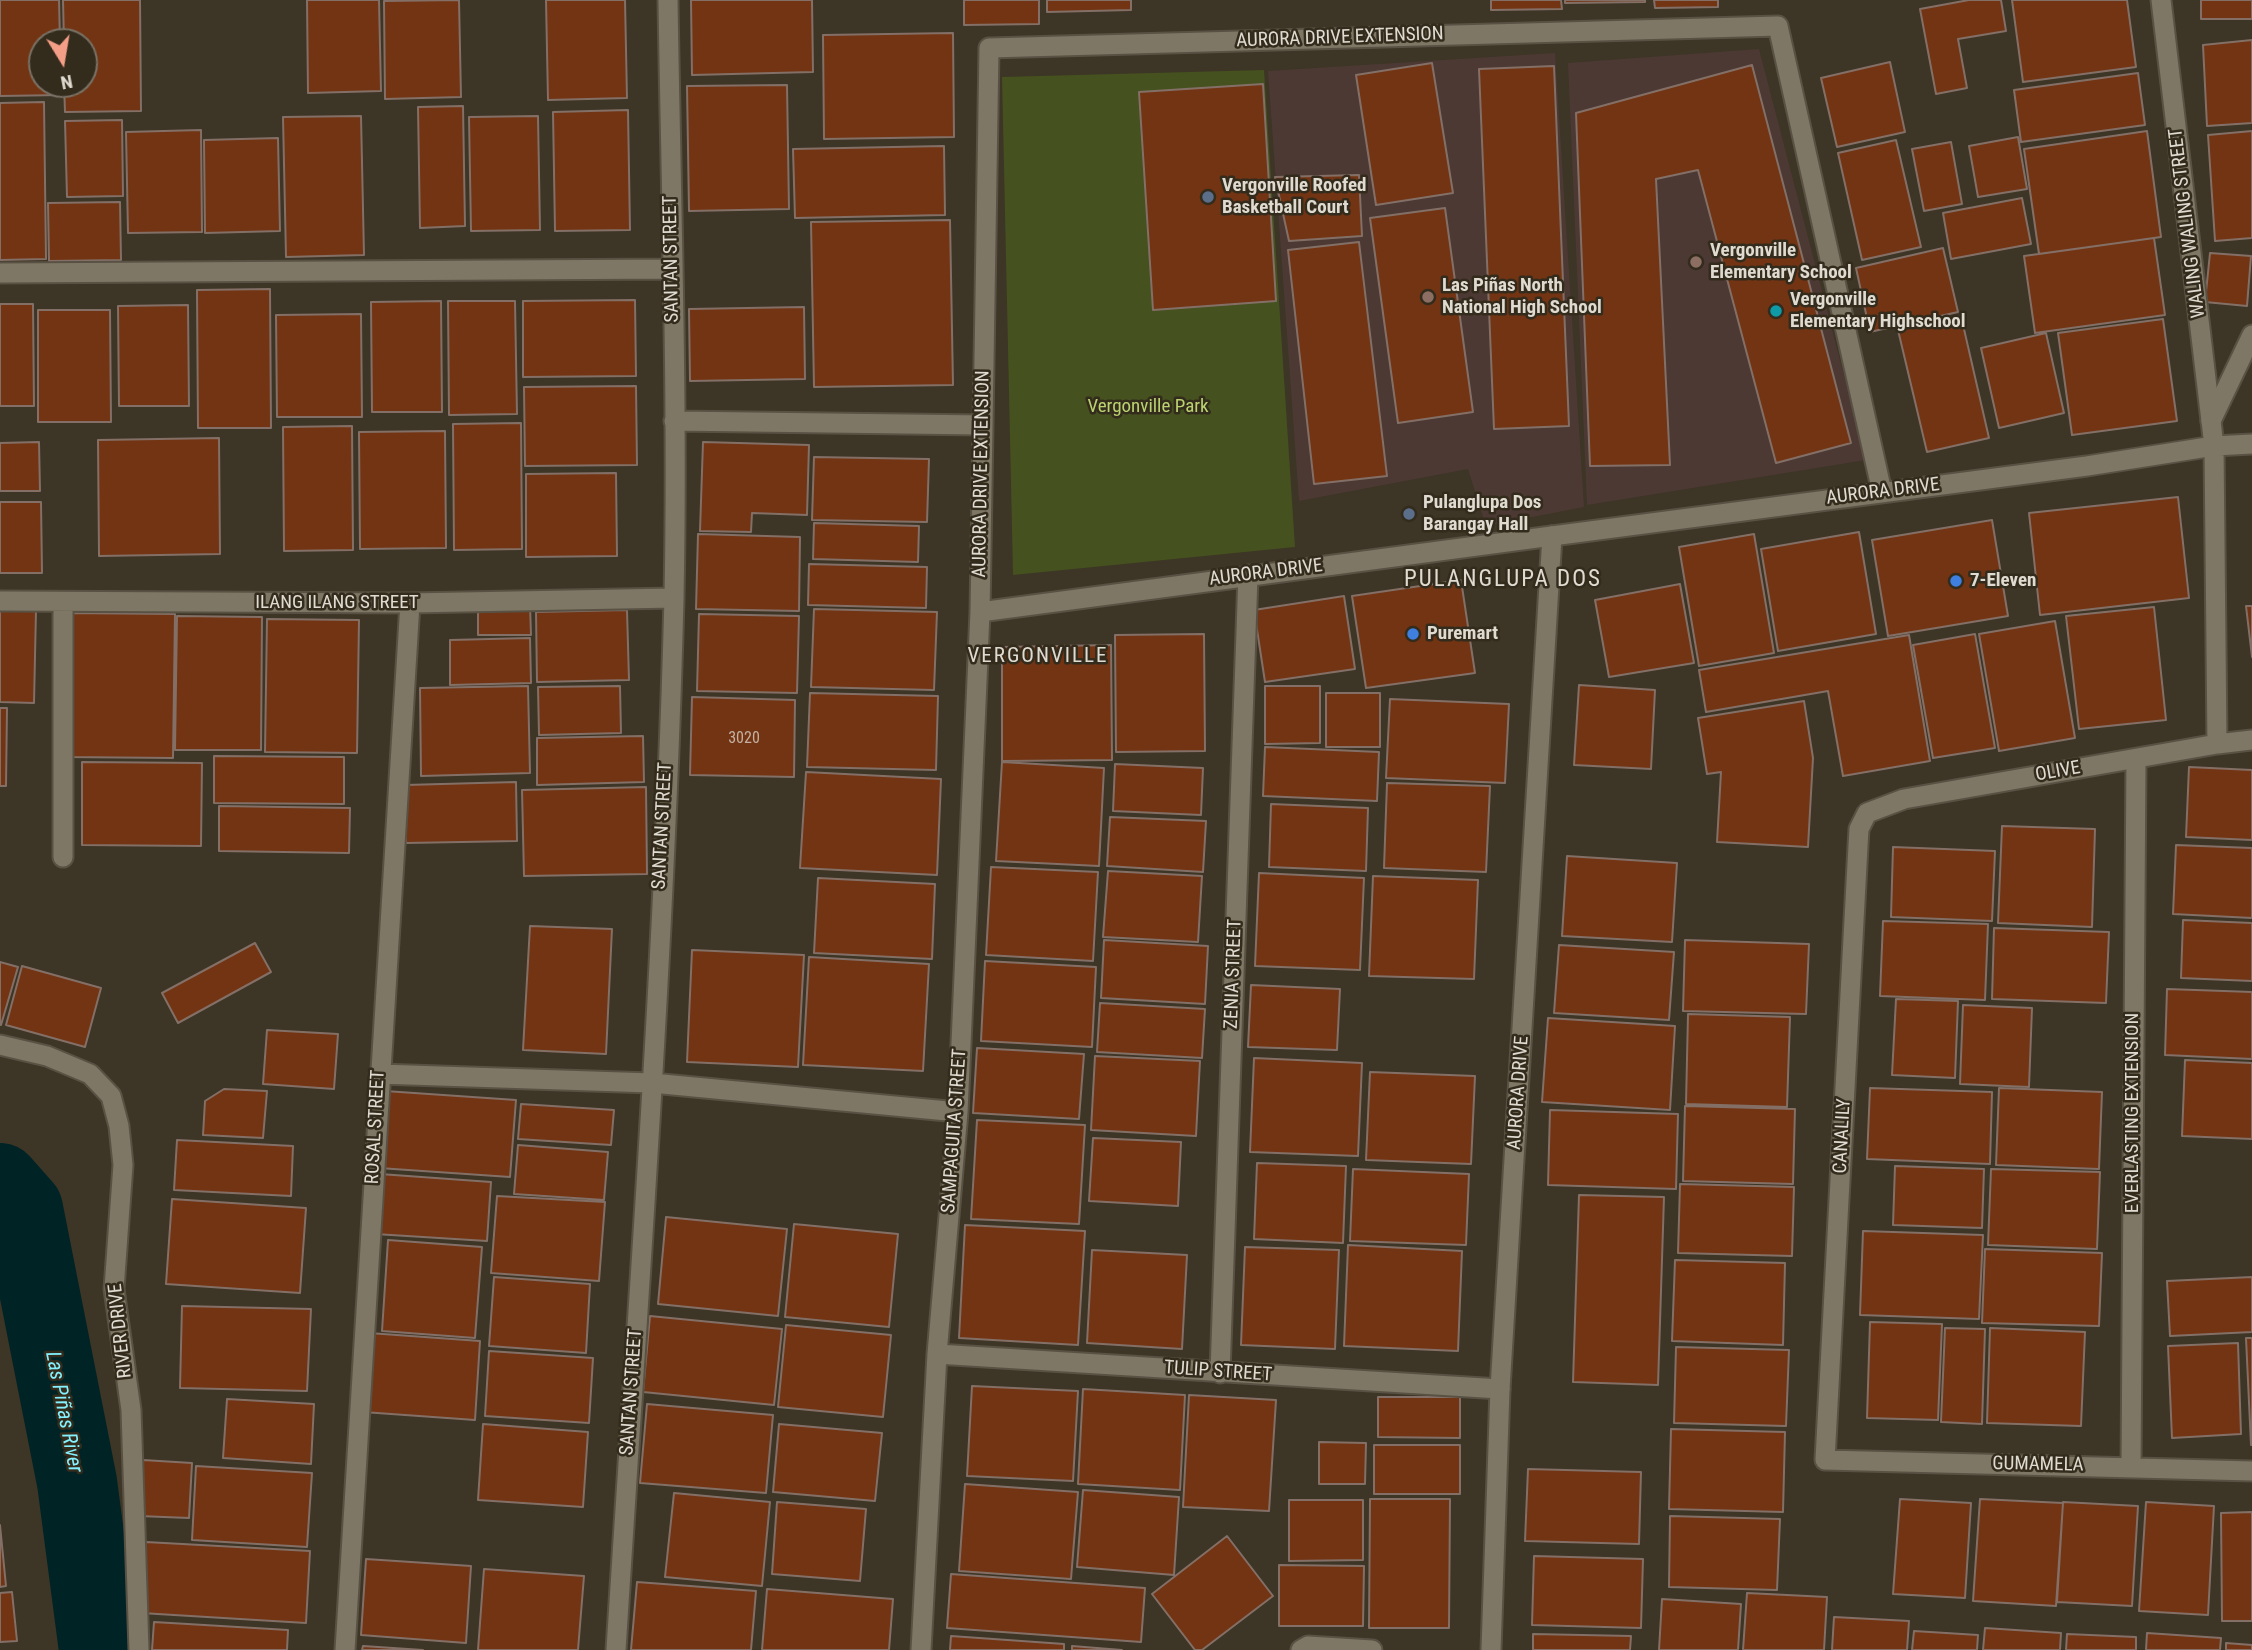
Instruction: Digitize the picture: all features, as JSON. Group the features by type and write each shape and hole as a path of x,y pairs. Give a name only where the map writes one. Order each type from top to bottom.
{"street":[{"name":"SANTAN STREET","path":"616,1650 652,1083 674,598 668,0"},
{"name":"WALING WALING STREET","path":"2161,0 2214,446"},
{"name":"AURORA DRIVE EXTENSION","path":"980,612 989,48 1778,26 1882,492"},
{"path":"0,272 672,269"},
{"path":"2211,421 2252,335"},
{"path":"674,421 984,425"},
{"name":"AURORA DRIVE","path":"980,612 2087,466 2214,446 2252,444"},
{"path":"2214,446 2217,744"},
{"name":"AURORA DRIVE","path":"1491,1650 1500,1389 1552,536"},
{"name":"ZENIA STREET","path":"1220,1373 1248,575"},
{"name":"ILANG ILANG STREET","path":"0,601 63,604 410,603 674,598"},
{"name":"ROSAL STREET","path":"345,1650 410,603"},
{"path":"63,604 63,857"},
{"name":"SAMPAGUITA STREET","path":"921,1650 937,1354 958,1112 980,612"},
{"name":"OLIVE","path":"1867,813 1905,799 2252,740"},
{"name":"EVERLASTING EXTENSION","path":"2131,1468 2136,759"},
{"name":"CANALILY","path":"1825,1460 1859,829 1867,813"},
{"name":"RIVER DRIVE","path":"0,1045 47,1056 90,1074 111,1096 119,1126 123,1165 114,1289 131,1410 139,1650"},
{"path":"379,1074 652,1083 958,1112"},
{"name":"TULIP STREET","path":"937,1354 1500,1389"},
{"name":"GUMAMELA","path":"1825,1460 2252,1471"},
{"path":"1301,1650 1308,1646 1372,1650"}],"shaded area":[{"name":"Vergonville Elementary School","path":"1759,49 1866,460 1587,505 1568,63"},
{"name":"Las Piñas North National High School","path":"1555,53 1584,507 1486,526 1468,469 1299,501 1268,71"}],"green space":[{"name":"Vergonville Park","path":"1264,70 1295,547 1013,575 1002,77"}],"building":[{"path":"0,0 59,0 60,28 28,28 28,96 0,96"},
{"path":"63,0 140,0 141,111 65,112 64,98 98,98 98,28 64,28"},
{"path":"307,0 379,0 381,91 308,93"},
{"path":"459,0 461,97 385,99 384,1"},
{"path":"546,0 625,0 627,98 548,100"},
{"path":"691,0 812,0 813,72 692,75"},
{"path":"964,0 1039,0 1039,24 964,25"},
{"path":"1047,0 1131,0 1131,10 1047,12"},
{"path":"1491,0 1561,0 1562,9 1491,10"},
{"path":"1565,0 1645,0 1645,2 1565,3"},
{"path":"1654,0 1718,0 1718,7 1655,8"},
{"path":"1969,0 2001,0 2006,31 1958,39 1967,88 1936,94 1920,9"},
{"path":"2012,0 2127,0 2136,67 2023,82"},
{"path":"2201,0 2252,0 2252,19 2201,19"},
{"path":"953,33 954,137 824,139 823,35"},
{"path":"2252,40 2252,123 2207,126 2203,45"},
{"path":"1890,62 1905,132 1837,147 1821,78"},
{"path":"1432,63 1453,193 1376,205 1356,75"},
{"name":"Vergonville Elementary School","path":"1752,65 1851,443 1776,463 1698,170 1656,179 1670,465 1590,466 1576,113"},
{"path":"1554,66 1569,426 1494,429 1479,69"},
{"path":"2138,73 2145,125 2021,142 2014,90"},
{"name":"Vergonville Roofed Basketball Court","path":"1263,84 1276,301 1153,310 1139,92"},
{"path":"787,85 789,209 689,211 687,86"},
{"path":"44,102 46,259 0,260 0,103"},
{"path":"463,106 465,226 420,228 418,107"},
{"path":"628,110 630,230 555,231 553,112"},
{"path":"361,116 364,255 286,257 283,117"},
{"path":"538,116 540,230 471,231 469,117"},
{"path":"122,120 123,196 67,197 65,121"},
{"path":"201,130 202,232 128,233 126,132"},
{"path":"2147,131 2161,237 2039,254 2024,149"},
{"path":"2252,131 2252,238 2215,241 2208,135"},
{"path":"2018,137 2027,189 1978,197 1969,146"},
{"path":"278,138 280,231 205,233 204,140"},
{"path":"1896,140 1921,247 1862,260 1838,153"},
{"path":"1951,142 1962,204 1924,211 1912,149"},
{"path":"944,146 945,215 795,218 793,149"},
{"path":"1359,175 1362,236 1289,241 1275,177"},
{"path":"2022,198 2031,244 1951,259 1943,213"},
{"path":"120,202 121,260 49,261 48,203"},
{"path":"1445,208 1473,412 1398,423 1370,218"},
{"path":"950,220 953,385 814,387 811,222"},
{"path":"2154,238 2165,315 2035,333 2024,256"},
{"path":"1359,242 1387,476 1314,484 1288,250"},
{"path":"1943,248 1958,312 1870,332 1856,268"},
{"path":"2210,253 2251,256 2247,306 2205,302"},
{"path":"270,289 271,428 198,428 197,290"},
{"path":"635,300 636,376 523,377 523,301"},
{"path":"441,301 442,412 372,412 371,302"},
{"path":"448,301 515,301 517,414 449,415"},
{"path":"0,304 33,304 34,406 0,406"},
{"path":"188,305 189,406 119,406 118,306"},
{"path":"804,307 805,379 690,381 689,309"},
{"path":"38,310 110,310 111,422 38,422"},
{"path":"361,314 362,417 277,417 276,315"},
{"path":"1961,316 1989,438 1927,452 1898,330"},
{"path":"2163,319 2177,421 2072,435 2058,333"},
{"path":"2046,333 2064,413 1999,428 1981,348"},
{"path":"636,386 637,465 525,466 524,387"},
{"path":"521,423 522,549 454,550 453,424"},
{"path":"352,426 353,550 284,551 283,427"},
{"path":"445,431 446,548 360,549 359,432"},
{"path":"219,438 220,554 99,556 98,440"},
{"path":"39,442 40,491 0,491 0,443"},
{"path":"703,442 809,445 807,515 752,513 751,532 700,531"},
{"path":"814,457 929,459 927,522 812,520"},
{"path":"616,473 617,556 526,557 526,474"},
{"path":"2178,497 2189,598 2040,615 2029,513"},
{"path":"0,502 41,502 42,573 0,573"},
{"path":"1992,520 2008,616 1888,636 1872,540"},
{"path":"814,523 919,526 918,562 813,559"},
{"path":"1859,532 1876,634 1778,651 1761,549"},
{"path":"698,534 800,537 799,611 696,609"},
{"path":"1754,534 1774,653 1699,666 1679,547"},
{"path":"809,564 927,567 926,608 808,605"},
{"name":"Puremart","path":"1461,580 1475,673 1366,688 1352,596"},
{"path":"1680,584 1694,663 1609,677 1595,600"},
{"path":"1344,596 1355,669 1265,682 1254,610"},
{"path":"478,605 530,605 531,635 478,635"},
{"path":"2246,606 2252,606 2252,657"},
{"path":"2154,607 2166,720 2079,729 2066,616"},
{"path":"0,609 36,610 34,703 0,702"},
{"path":"814,609 937,612 934,690 811,687"},
{"path":"627,610 629,680 537,682 536,612"},
{"path":"67,613 175,614 173,758 65,757"},
{"path":"699,614 799,616 797,693 697,691"},
{"path":"177,616 262,617 261,750 175,750"},
{"path":"267,619 359,620 357,753 265,752"},
{"path":"2055,621 2075,738 1999,751 1979,634"},
{"path":"1204,634 1205,751 1116,752 1115,635"},
{"path":"1975,634 1995,748 1933,758 1913,645"},
{"path":"1909,635 1930,761 1843,776 1828,691 1706,712 1699,670"},
{"path":"530,638 531,683 450,685 450,640"},
{"path":"1111,645 1112,760 1002,761 1002,647"},
{"path":"1579,685 1655,690 1651,769 1574,765"},
{"path":"528,686 530,773 421,776 420,688"},
{"path":"620,686 621,733 539,735 538,687"},
{"path":"1265,686 1320,686 1320,743 1265,744"},
{"path":"810,693 938,696 936,770 807,767"},
{"path":"1326,693 1380,693 1380,747 1326,747"},
{"path":"692,697 795,700 794,777 690,775"},
{"path":"1390,699 1509,704 1505,783 1386,778"},
{"path":"1804,701 1813,758 1808,847 1717,842 1721,772 1707,774 1698,718"},
{"path":"0,708 7,708 6,786 0,786"},
{"path":"643,736 644,782 537,785 537,738"},
{"path":"1265,747 1379,752 1377,801 1263,796"},
{"path":"214,756 344,757 344,804 214,803"},
{"path":"82,762 202,763 201,846 82,845"},
{"path":"1002,762 1104,768 1099,866 996,861"},
{"path":"1115,764 1203,768 1201,815 1113,811"},
{"path":"2189,767 2252,770 2252,840 2186,837"},
{"path":"806,772 941,779 937,875 800,868"},
{"path":"516,782 517,841 406,843 405,785"},
{"path":"1387,783 1490,786 1486,872 1384,868"},
{"path":"646,787 647,874 524,876 522,790"},
{"path":"1271,804 1368,808 1366,871 1269,867"},
{"path":"219,806 350,808 349,853 219,851"},
{"path":"1110,817 1206,821 1203,872 1107,866"},
{"path":"2002,826 2095,829 2092,927 1998,923"},
{"path":"2176,845 2252,848 2252,918 2173,914"},
{"path":"1893,847 1995,851 1992,921 1891,917"},
{"path":"1567,856 1677,863 1672,942 1562,936"},
{"path":"991,867 1098,872 1093,961 986,955"},
{"path":"1108,871 1202,876 1198,942 1103,937"},
{"path":"1259,873 1364,878 1360,970 1255,966"},
{"path":"1373,876 1478,880 1474,979 1369,976"},
{"path":"818,878 935,884 932,959 814,953"},
{"path":"2183,920 2252,923 2252,981 2181,978"},
{"path":"1883,921 1988,924 1985,1000 1880,996"},
{"path":"530,926 612,929 606,1054 523,1050"},
{"path":"1994,928 2109,932 2106,1003 1992,999"},
{"path":"1104,940 1208,946 1205,1004 1101,998"},
{"path":"1685,940 1809,944 1806,1014 1683,1011"},
{"path":"255,943 271,972 178,1023 162,993"},
{"path":"1559,945 1674,952 1669,1020 1554,1013"},
{"path":"692,950 804,955 798,1067 687,1062"},
{"path":"809,957 929,964 923,1071 803,1065"},
{"path":"985,961 1096,967 1092,1047 981,1041"},
{"path":"0,962 18,967 1,1025 0,1025"},
{"path":"22,966 101,988 85,1047 6,1025"},
{"path":"1251,985 1340,989 1337,1050 1248,1047"},
{"path":"2167,989 2252,992 2252,1059 2165,1055"},
{"path":"1896,999 1958,1001 1955,1078 1892,1075"},
{"path":"1100,1003 1205,1009 1202,1058 1097,1052"},
{"path":"1963,1005 2032,1008 2029,1087 1960,1084"},
{"path":"1688,1014 1790,1017 1787,1107 1686,1104"},
{"path":"1548,1018 1675,1026 1670,1110 1542,1102"},
{"path":"267,1030 338,1034 334,1089 263,1084"},
{"path":"977,1048 1084,1054 1079,1119 973,1113"},
{"path":"1095,1056 1200,1061 1196,1136 1091,1130"},
{"path":"1254,1058 1362,1063 1358,1156 1250,1152"},
{"path":"2185,1060 2252,1063 2252,1139 2182,1136"},
{"path":"1370,1072 1475,1076 1471,1164 1366,1160"},
{"path":"1870,1088 1992,1092 1990,1164 1867,1159"},
{"path":"1999,1088 2102,1092 2099,1169 1996,1165"},
{"path":"224,1089 267,1091 263,1138 203,1135 205,1101"},
{"path":"385,1091 516,1100 510,1177 379,1168"},
{"path":"521,1104 614,1110 611,1145 518,1139"},
{"path":"1685,1106 1795,1109 1793,1184 1683,1181"},
{"path":"1550,1110 1678,1114 1676,1189 1548,1185"},
{"path":"977,1120 1085,1125 1079,1224 971,1219"},
{"path":"1093,1138 1181,1142 1178,1206 1089,1201"},
{"path":"177,1140 293,1146 291,1196 174,1190"},
{"path":"518,1145 608,1152 604,1200 514,1194"},
{"path":"1257,1163 1346,1166 1343,1243 1254,1239"},
{"path":"1895,1166 1984,1169 1982,1228 1893,1225"},
{"path":"1353,1169 1469,1174 1466,1245 1350,1241"},
{"path":"1991,1169 2100,1172 2097,1249 1988,1245"},
{"path":"380,1174 491,1182 487,1241 375,1234"},
{"path":"1680,1184 1794,1187 1792,1256 1678,1253"},
{"path":"1579,1195 1664,1197 1658,1385 1573,1382"},
{"path":"497,1196 605,1202 599,1281 491,1273"},
{"path":"172,1199 306,1208 300,1293 166,1284"},
{"path":"666,1217 787,1229 778,1316 658,1304"},
{"path":"794,1224 898,1234 889,1327 785,1317"},
{"path":"965,1225 1085,1231 1078,1345 959,1338"},
{"path":"1863,1231 1983,1235 1979,1319 1860,1315"},
{"path":"388,1240 482,1247 475,1338 382,1331"},
{"path":"1348,1245 1462,1251 1458,1351 1344,1346"},
{"path":"1245,1247 1339,1250 1335,1349 1241,1345"},
{"path":"1985,1249 2102,1253 2099,1326 1982,1323"},
{"path":"1092,1250 1187,1255 1182,1349 1087,1343"},
{"path":"1675,1260 1785,1263 1783,1345 1672,1341"},
{"path":"494,1277 590,1284 586,1353 489,1346"},
{"path":"2252,1277 2252,1332 2170,1336 2167,1281"},
{"path":"182,1306 311,1309 307,1391 180,1388"},
{"path":"650,1316 782,1329 774,1405 643,1392"},
{"path":"1870,1322 1942,1324 1938,1420 1867,1418"},
{"path":"786,1325 891,1335 883,1417 778,1407"},
{"path":"1945,1328 1985,1329 1982,1424 1941,1422"},
{"path":"1990,1328 2085,1332 2081,1426 1987,1423"},
{"path":"369,1333 480,1341 475,1420 363,1412"},
{"path":"2246,1338 2252,1338 2252,1445 2251,1445"},
{"path":"2238,1343 2241,1434 2172,1438 2168,1346"},
{"path":"1676,1347 1789,1350 1786,1426 1674,1423"},
{"path":"489,1351 593,1358 589,1423 485,1416"},
{"path":"972,1386 1078,1391 1073,1481 967,1476"},
{"path":"1083,1389 1185,1395 1180,1490 1078,1484"},
{"path":"1189,1395 1276,1400 1269,1511 1183,1507"},
{"path":"1378,1397 1460,1397 1460,1438 1378,1437"},
{"path":"227,1399 314,1404 311,1464 223,1458"},
{"path":"647,1404 773,1415 766,1493 640,1483"},
{"path":"483,1424 588,1432 583,1507 478,1500"},
{"path":"779,1424 882,1433 875,1501 773,1492"},
{"path":"1671,1429 1785,1432 1783,1512 1669,1509"},
{"path":"1319,1442 1366,1443 1365,1484 1319,1484"},
{"path":"1374,1445 1460,1445 1460,1494 1374,1494"},
{"path":"143,1460 192,1463 189,1518 139,1516"},
{"path":"196,1466 312,1473 307,1547 192,1540"},
{"path":"1528,1469 1641,1472 1639,1544 1525,1541"},
{"path":"965,1484 1078,1492 1071,1579 959,1571"},
{"path":"1083,1490 1179,1497 1174,1575 1077,1567"},
{"path":"674,1493 770,1502 762,1586 665,1577"},
{"path":"1370,1499 1450,1499 1449,1628 1369,1628"},
{"path":"1900,1499 1971,1503 1965,1598 1893,1594"},
{"path":"1980,1499 2063,1503 2056,1606 1973,1601"},
{"path":"1289,1500 1363,1500 1363,1560 1289,1561"},
{"path":"777,1502 866,1509 860,1581 772,1574"},
{"path":"2063,1502 2138,1506 2132,1606 2057,1602"},
{"path":"2146,1502 2214,1506 2208,1615 2139,1611"},
{"path":"2252,1512 2252,1621 2222,1621 2221,1513"},
{"path":"1670,1516 1780,1519 1777,1590 1669,1587"},
{"path":"0,1525 6,1586 0,1587"},
{"path":"1227,1536 1273,1596 1202,1650 1195,1650 1152,1594"},
{"path":"146,1542 310,1551 306,1623 141,1613"},
{"path":"1534,1556 1643,1559 1641,1628 1532,1625"},
{"path":"366,1559 471,1566 466,1643 361,1635"},
{"path":"1279,1565 1364,1566 1363,1626 1279,1626"},
{"path":"484,1569 584,1576 578,1650 478,1650"},
{"path":"951,1574 1145,1588 1141,1642 947,1628"},
{"path":"637,1582 756,1591 751,1650 631,1650"},
{"path":"767,1589 893,1599 889,1650 762,1650"},
{"path":"12,1592 17,1641 0,1642 0,1593"},
{"path":"1747,1593 1827,1597 1824,1650 1743,1650"},
{"path":"1662,1599 1741,1604 1738,1650 1659,1650"},
{"path":"1834,1617 1909,1621 1907,1650 1832,1650"},
{"path":"154,1622 288,1630 287,1650 152,1650"},
{"path":"1985,1628 2061,1633 2060,1650 1983,1650"},
{"path":"1914,1631 1978,1635 1977,1650 1912,1650"},
{"path":"2147,1633 2221,1638 2220,1650 2146,1650"},
{"path":"1533,1634 1631,1636 1630,1650 1533,1650"},
{"path":"2067,1634 2136,1637 2136,1650 2066,1650"},
{"path":"951,1636 1064,1644 1064,1650 950,1650"},
{"path":"2226,1643 2252,1645 2252,1650 2226,1650"},
{"path":"363,1646 423,1650 362,1650"},
{"path":"1072,1646 1122,1650 1072,1650"}],"waterway":[{"name":"Las Piñas River","path":"0,1183 23,1209 77,1482 99,1650"}],"place":[{"name":"Vergonville Roofed Basketball Court","path":"1208,197"},
{"name":"Vergonville Elementary School","path":"1696,262"},
{"name":"Las Piñas North National High School","path":"1428,297"},
{"name":"Vergonville Elementary Highschool","path":"1776,311"},
{"name":"Pulanglupa Dos Barangay Hall","path":"1409,514"},
{"name":"7-Eleven","path":"1956,581"},
{"name":"Puremart","path":"1413,634"}],"district":[{"name":"PULANGLUPA DOS","path":"1503,580"},
{"name":"VERGONVILLE","path":"1038,657"}]}
